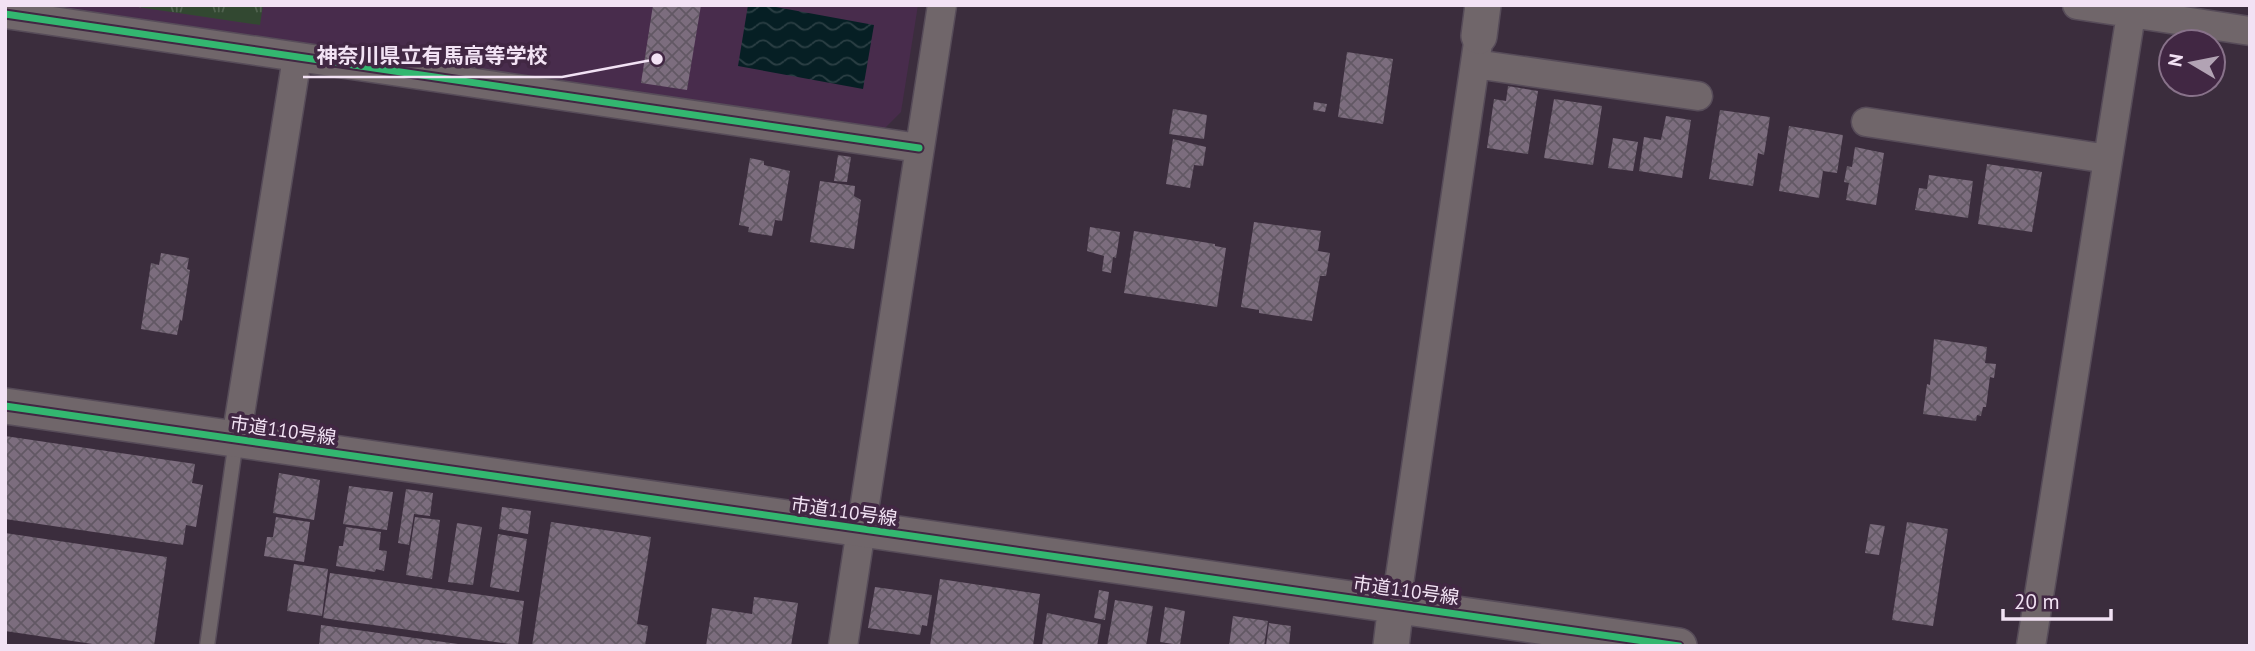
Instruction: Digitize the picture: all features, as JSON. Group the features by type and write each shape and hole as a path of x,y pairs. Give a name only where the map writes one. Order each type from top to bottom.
{"street":[{"path":"843,646 942,5"},
{"path":"2077,5 2250,31"},
{"path":"5,14 919,148"},
{"path":"2031,646 2131,14"},
{"path":"1391,646 1479,35 1698,96"},
{"path":"236,439 297,58"},
{"path":"1866,122 2108,159"},
{"name":"市道110号線","path":"5,406 1679,646"}],"lane":[{"path":"207,646 236,439"}],"shaded area":[{"path":"43,5 918,5 901,112 884,129"}],"green space":[{"path":"124,5 263,5 260,25"}],"water":[{"path":"748,5 765,5 874,25 863,89 738,66"}],"building":[{"path":"653,5 701,5 687,90 641,83"},
{"path":"1347,52 1393,59 1383,124 1338,117"},
{"path":"1508,86 1538,91 1528,154 1487,148 1494,99 1506,101"},
{"path":"1554,99 1602,106 1593,165 1544,158"},
{"path":"1314,102 1327,104 1325,112 1313,110"},
{"path":"1173,109 1207,115 1204,139 1169,134"},
{"path":"1720,110 1770,117 1764,155 1758,153 1753,186 1709,179"},
{"path":"1666,116 1691,120 1682,178 1639,171 1644,137 1661,140"},
{"path":"1789,126 1843,135 1837,173 1823,171 1819,198 1779,191"},
{"path":"1613,138 1638,142 1633,171 1608,168"},
{"path":"1173,139 1206,147 1203,166 1194,165 1190,188 1166,184"},
{"path":"1855,147 1884,153 1876,205 1846,200 1849,183 1844,182 1847,166 1852,167"},
{"path":"838,155 851,157 847,182 834,181"},
{"path":"750,158 764,161 764,165 790,171 782,221 775,220 772,236 748,232 749,227 739,225"},
{"path":"1987,164 2042,172 2032,232 1978,224"},
{"path":"1929,175 1973,181 1968,218 1915,210 1919,188 1927,189"},
{"path":"820,181 855,186 854,196 861,200 854,249 810,242"},
{"path":"1254,222 1321,231 1318,251 1330,253 1326,276 1320,276 1312,321 1259,313 1259,310 1241,307"},
{"path":"1090,227 1120,232 1111,273 1102,271 1104,256 1087,251"},
{"path":"1134,231 1226,248 1217,307 1124,293"},
{"path":"161,253 189,258 187,269 190,270 182,321 180,320 177,335 141,329 151,263 159,265"},
{"path":"1934,339 1987,347 1985,363 1996,364 1994,378 1990,377 1986,407 1983,407 1981,416 1977,415 1976,421 1923,414 1927,384 1930,385"},
{"path":"5,436 195,464 192,483 203,485 196,527 186,525 183,545 5,519"},
{"path":"279,473 320,480 314,520 273,513"},
{"path":"349,486 393,492 387,530 343,524"},
{"path":"406,489 433,493 430,516 414,514 409,545 398,543"},
{"path":"502,507 531,511 528,534 499,529"},
{"path":"276,517 310,522 304,562 264,556 267,537 273,537"},
{"path":"415,517 440,520 432,579 406,575"},
{"path":"551,522 651,537 637,624 648,626 645,646 532,646"},
{"path":"1907,522 1948,529 1933,626 1892,620"},
{"path":"457,523 482,527 473,585 448,582"},
{"path":"1870,524 1885,526 1879,555 1865,553"},
{"path":"346,527 381,532 379,550 387,551 384,571 336,566"},
{"path":"5,533 167,557 154,646 106,646 5,631"},
{"path":"498,534 527,539 519,592 490,587"},
{"path":"294,564 328,569 322,616 287,611"},
{"path":"330,573 524,601 518,645 323,618"},
{"path":"940,579 1040,594 1033,646 930,646"},
{"path":"875,587 932,595 927,626 922,625 920,635 868,628"},
{"path":"1099,590 1109,592 1105,620 1094,618"},
{"path":"754,597 798,603 791,646 706,646 712,608 752,614"},
{"path":"1115,600 1153,606 1146,646 1107,646"},
{"path":"1165,607 1185,611 1180,645 1160,642"},
{"path":"1047,613 1101,624 1097,646 1042,646"},
{"path":"1233,616 1268,621 1264,646 1229,646"},
{"path":"1269,623 1291,626 1289,646 1266,646"},
{"path":"321,625 458,644 458,646 319,646"}],"cycle path":[{"path":"5,14 919,148"},
{"path":"5,406 1679,646"}],"place":[{"name":"神奈川県立有馬高等学校","path":"657,59"}]}
